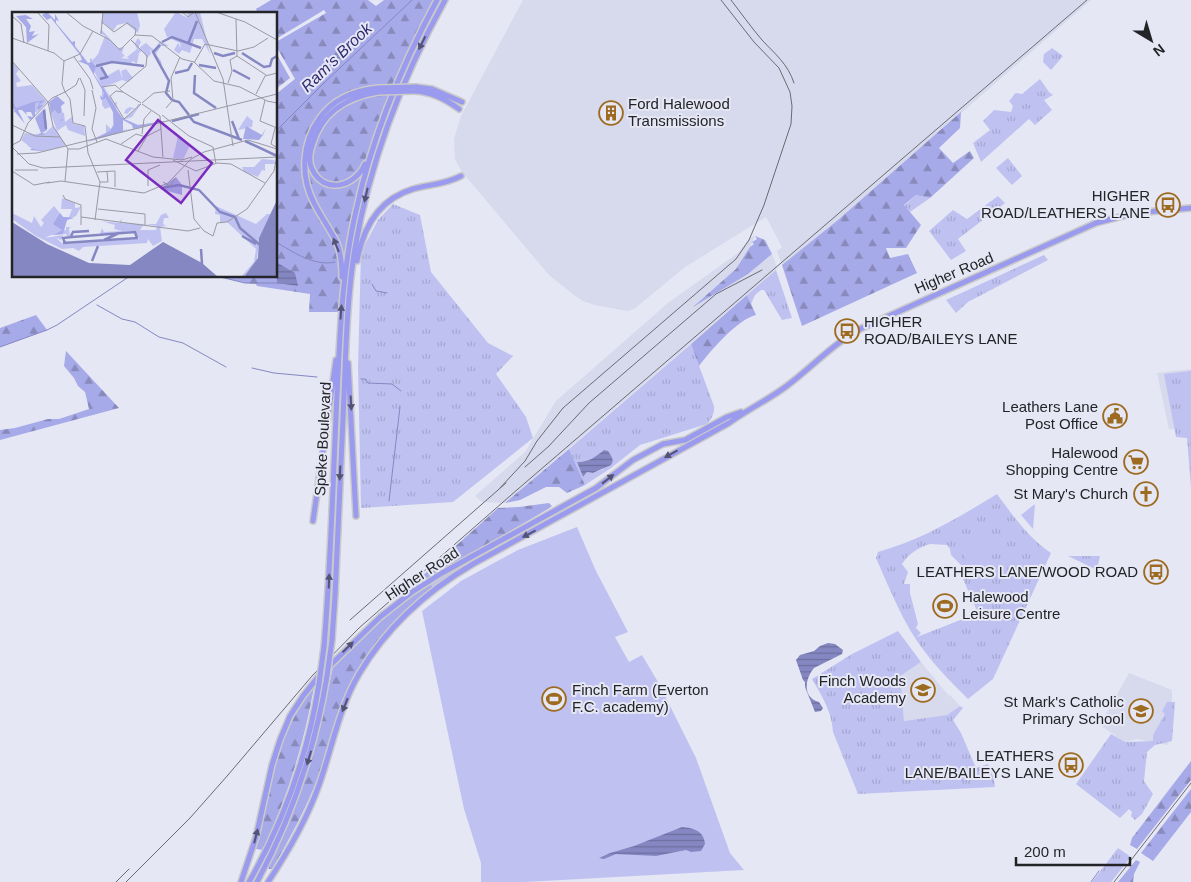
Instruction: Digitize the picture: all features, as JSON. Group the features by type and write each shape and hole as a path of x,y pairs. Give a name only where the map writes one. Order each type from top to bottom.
{"highway":[{"name":"Speke Boulevard","path":"249,882 284,812 295,781 307,740 319,684 324,648 331,536 340,330 349,244 363,180 388,104 416,39 437,0"},
{"name":"Speke Boulevard","path":"257,882 275,849 300,786 314,741 327,676 332,640 348,310 357,239 368,187 379,149 404,82 445,0"},
{"path":"415,89 436,96 459,109"},
{"path":"343,293 342,262 339,249 313,201 307,184 306,148 316,124 332,106 352,93 378,90 432,89 462,102"},
{"path":"378,90 345,102 324,119 315,136 310,155 310,164 316,176 334,185 347,184 357,177 363,167 388,104"},
{"path":"348,310 360,243 378,211 394,197 404,192 440,184 461,176"},
{"name":"Higher Road","path":"268,882 304,819 318,787 338,723 358,675 402,618 436,588 460,572 729,423 748,409 785,387 840,342 874,323 1096,223 1135,213 1191,208"},
{"path":"313,521 340,330"},
{"path":"346,337 356,516"},
{"name":"Higher Road","path":"241,882 256,837 272,765 290,716 318,678 368,629 412,592 442,573 596,488 633,460 663,444 685,440 727,417 748,409"}],"shaded area":[{"path":"523,0 1091,0 838,220 782,265 777,251 782,247 766,217 685,267 634,309 627,311 583,301 549,275 462,172 455,159 454,139 461,116"},
{"path":"755,235 748,253 736,269 730,283 748,274 772,254 777,267 776,270 505,503 482,502 475,496 525,452 556,401 668,303 738,253 748,240"},
{"path":"278,263 295,273 298,286 277,283"},
{"path":"1191,369 1191,428 1169,429 1157,373"},
{"path":"604,450 608,451 612,458 611,465 593,473 587,472 583,477 577,462 589,460"},
{"path":"828,643 835,644 843,650 842,654 814,668 808,678 807,688 810,697 819,702 823,708 821,711 815,712 805,687 805,682 796,660 800,655 814,651"},
{"name":"Finch Woods Academy","path":"921,662 949,696 960,706 947,715 904,721 901,686 896,679"},
{"name":"St Mark's Catholic Primary School","path":"1129,673 1172,690 1172,716 1168,745 1137,739 1124,742 1100,725"},
{"path":"682,827 694,829 703,836 705,844 701,851 691,852 686,850 656,856 616,854 604,859 599,858 634,846"}],"green space":[{"path":"271,0 368,0 376,6 384,0 437,0 393,87 368,89 332,106 312,131 305,164 310,164 315,136 338,106 378,92 391,95 356,211 341,312 309,312 310,294 257,286 256,284 224,278 278,278 278,92 295,79 278,49 278,41 326,13 324,10 278,38 278,12 257,12 256,9"},
{"path":"1052,48 1063,56 1051,70 1043,62 1044,54"},
{"path":"278,57 290,78 278,87"},
{"path":"1040,79 1053,95 1044,100 1052,110 1035,125 1029,119 981,162 973,143 990,130 983,121 994,110 1011,112 1013,106 1009,101 1016,93 1022,94"},
{"path":"961,112 960,128 939,148 953,163 970,151 974,158 930,198 916,195 904,205 921,225 906,248 886,248 890,258 908,254 917,273 802,326 782,265 838,220"},
{"path":"1008,158 1022,176 1012,185 996,168"},
{"path":"916,195 930,198 910,212 904,206"},
{"path":"998,196 1005,203 958,239 966,251 951,260 929,231 953,210 967,219"},
{"path":"393,204 420,215 431,272 488,343 513,356 496,374 526,417 533,438 453,502 361,508 358,367 361,252 378,220"},
{"path":"755,236 765,240 772,254 748,274 693,307 736,269 754,244 752,242 757,239"},
{"path":"1044,255 1048,260 968,302 956,313 946,300"},
{"path":"776,270 792,318 782,320 764,290 755,295 751,304 747,295"},
{"path":"747,295 756,315 741,322 733,329 699,366 691,344"},
{"path":"36,315 47,330 0,347 0,328"},
{"path":"691,344 714,406 713,415 707,424 640,445 611,468 585,485 569,449","holes":["602,451 604,469 593,473 587,472 583,477 577,462 591,460"]},
{"path":"66,351 119,408 0,440 0,430 48,419 59,419 89,409 85,392 78,386 64,366"},
{"path":"1191,371 1191,488 1187,438 1176,437 1164,374"},
{"path":"1191,389 1191,423 1183,424 1181,390"},
{"path":"569,449 585,485 567,493 559,487 546,487 520,500 505,503"},
{"path":"997,494 1028,534 1051,553 993,679 968,699 933,662 915,638 899,609 876,558 878,552 925,534","holes":["930,544 947,545 951,555 963,567 959,570 978,613 917,637 921,633 916,628 918,624 910,593 910,584 904,584 908,572 902,564 914,551 922,547"]},
{"path":"549,503 552,506 548,509 413,589 411,586 498,508"},
{"path":"1035,504 1033,529 1021,515"},
{"path":"553,514 556,517 476,559 433,588 430,583"},
{"name":"Finch Farm (Everton F.C. academy)","path":"577,527 596,571 628,632 615,637 629,662 642,655 658,682 696,758 730,853 744,870 525,882 481,882 481,863 464,809 422,611 461,581 518,550"},
{"path":"979,533 990,549 969,563 958,547"},
{"path":"1068,556 1100,556 1097,570"},
{"path":"430,583 433,588 394,623 372,649 353,678 342,703 322,767 308,801 272,869 269,869 268,867 286,830 310,765 333,667 379,623"},
{"path":"898,631 921,662 896,679 901,686 904,721 947,715 960,706 963,708 953,720 961,733 976,768 988,764 995,787 858,794 833,732 829,711 812,679 852,654"},
{"path":"314,687 300,750 280,811 263,850 256,849 270,785 282,744 301,705"},
{"path":"1167,702 1175,702 1172,741 1155,745 1147,752 1144,781 1153,794 1142,814 1135,820 1131,816 1132,812 1129,809 1120,818 1076,784 1111,734 1125,742 1153,741 1153,735 1165,714 1162,711"},
{"path":"1191,761 1191,780 1137,849 1130,845 1132,838"},
{"path":"1191,789 1191,812 1153,861 1141,853"},
{"path":"1118,848 1131,857 1111,882 1092,882"},
{"path":"1136,860 1140,862 1134,874 1133,882 1118,882"}],"waterway":[{"name":"Ram's Brook","path":"278,129 412,0"},
{"path":"278,243 312,261 335,262"},
{"name":"Ram's Brook","path":"0,347 57,325 127,278"},
{"path":"224,278 245,283 277,283"},
{"path":"372,284 376,291 387,293"},
{"path":"97,305 122,319 135,322 159,337 183,343 226,367"},
{"path":"252,368 274,373 317,377"},
{"path":"361,379 365,379 368,383 392,384 401,391"},
{"path":"389,501 400,407"},
{"path":"1091,882 1099,871"}],"railway":[{"path":"500,488 525,461 537,441 563,408 736,259 749,240 764,205 791,124 792,106 790,92 779,68 754,42 721,0"},
{"path":"731,0 758,35 785,65 794,83"},
{"path":"126,882 190,818 312,676 359,628 1087,0"},
{"path":"525,467 548,447 589,403 716,294 762,270"},
{"path":"350,620 506,483"},
{"path":"1114,882 1191,783"},
{"path":"116,882 129,869"}],"place":[{"name":"Ford Halewood Transmissions","path":"611,113"},
{"name":"HIGHER ROAD/LEATHERS LANE","path":"1168,205"},
{"name":"HIGHER ROAD/BAILEYS LANE","path":"847,331"},
{"name":"Leathers Lane Post Office","path":"1115,416"},
{"name":"Halewood Shopping Centre","path":"1136,462"},
{"name":"St Mary's Church","path":"1146,494"},
{"name":"LEATHERS LANE/WOOD ROAD","path":"1156,572"},
{"name":"Halewood Leisure Centre","path":"945,606"},
{"name":"Finch Woods Academy","path":"923,690"},
{"name":"Finch Farm (Everton F.C. academy)","path":"554,699"},
{"name":"St Mark's Catholic Primary School","path":"1141,711"},
{"name":"LEATHERS LANE/BAILEYS LANE","path":"1071,765"}]}
